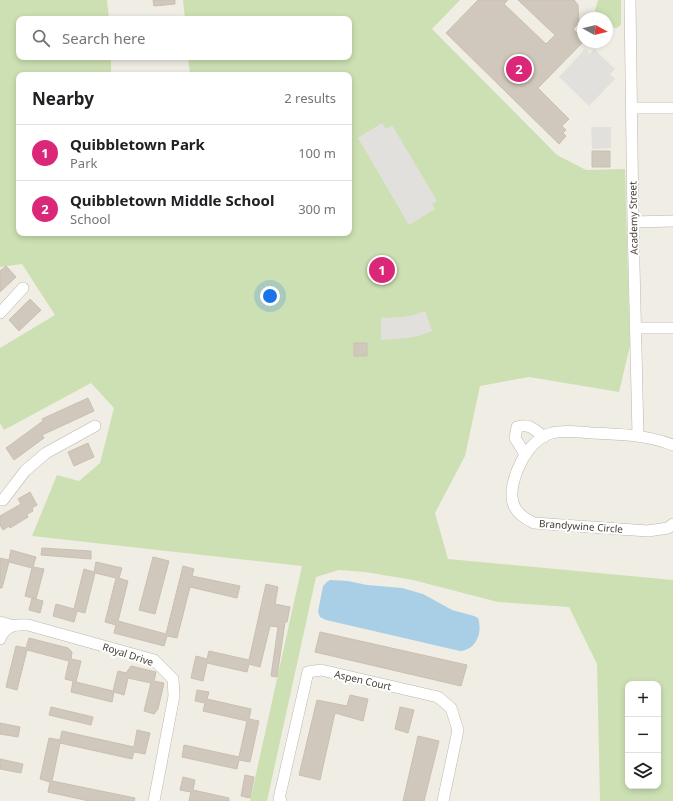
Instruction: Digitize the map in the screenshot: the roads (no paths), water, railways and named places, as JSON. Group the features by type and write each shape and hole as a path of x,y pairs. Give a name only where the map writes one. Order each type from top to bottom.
{"street":[{"name":"Academy Street","path":"630,0 638,435"},
{"path":"631,108 673,108"},
{"path":"633,222 673,221"},
{"path":"0,313 23,288"},
{"path":"635,328 673,328"},
{"path":"526,454 515,438 517,427 524,425 529,426 534,428 544,437"},
{"path":"0,500 3,500 25,471 46,453 95,426"},
{"name":"Brandywine Circle","path":"673,444 638,435 563,432 550,433 537,441 526,454 515,475 512,485 515,508 527,520 534,523 648,531 668,528 673,524"},
{"name":"Royal Drive","path":"0,622 14,626 28,625 154,660 173,679 174,696 154,801"},
{"path":"0,639 2,634 8,628 14,626"},
{"name":"Aspen Court","path":"281,801 279,799 308,672 321,670 438,697 451,708 458,730 443,801"}],"water":[{"path":"330,580 402,588 423,594 452,610 478,618 480,629 479,635 477,640 470,648 460,651 326,620 320,617 318,612 323,586"}],"place":[{"name":"Quibbletown Middle School","path":"519,69"},
{"name":"Quibbletown Park","path":"382,270"}]}
